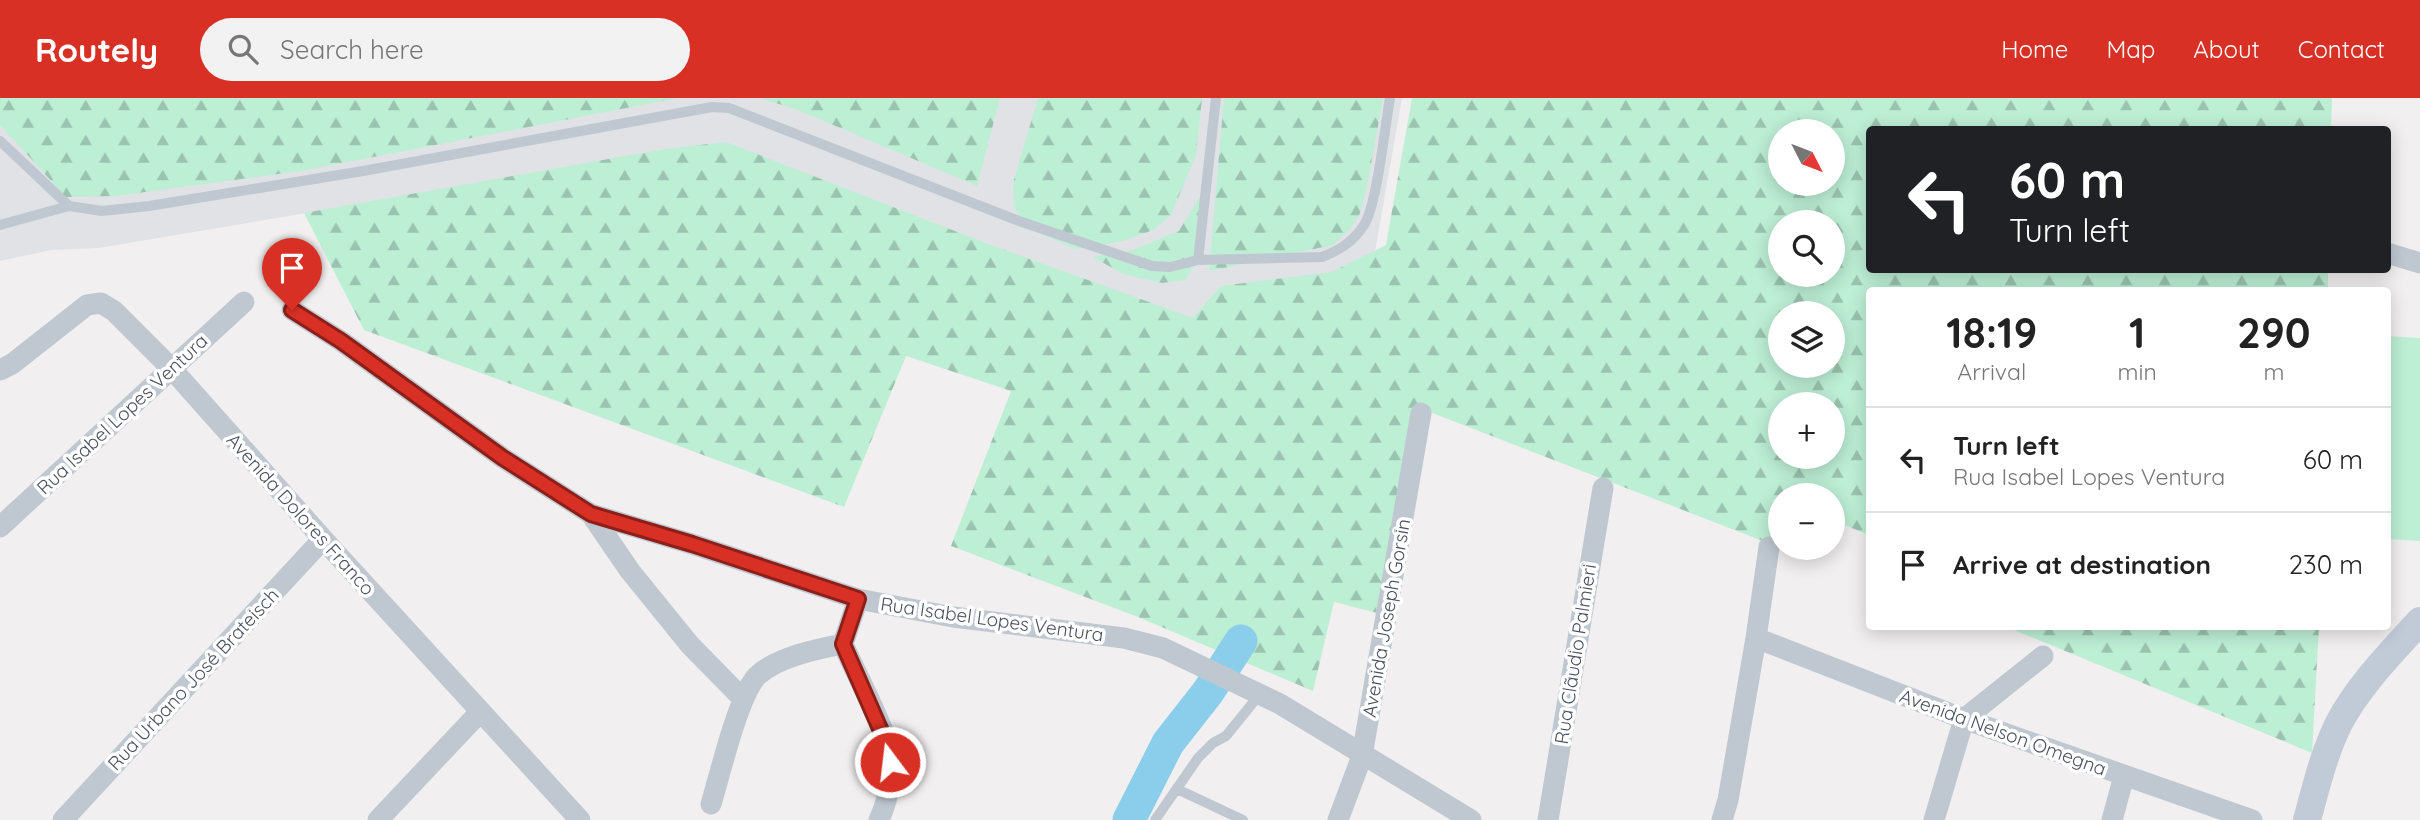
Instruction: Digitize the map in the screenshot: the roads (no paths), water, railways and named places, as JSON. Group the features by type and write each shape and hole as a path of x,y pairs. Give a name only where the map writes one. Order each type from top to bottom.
{"main road":[{"path":"2307,820 2322,764 2340,722 2361,689 2420,621"}],"street":[{"path":"2391,254 2420,263"},
{"name":"Rua Isabel Lopes Ventura","path":"2,523 244,302"},
{"name":"Avenida Dolores Franco","path":"0,370 12,364 87,305 101,303 114,311 171,368 580,820"},
{"name":"Rua Isabel Lopes Ventura","path":"292,310 341,341 503,458 591,514 858,599 953,617 1124,638 1163,648 1251,689 1471,820"},
{"name":"Avenida Joseph Gorsin","path":"1338,820 1362,756 1421,413"},
{"name":"Rua Clãudio Palmieri","path":"1548,820 1603,488"},
{"path":"591,514 630,571 690,645 743,699"},
{"name":"Rua Urbano José Brateisch","path":"63,820 323,539"},
{"path":"1722,820 1728,800 1768,554"},
{"path":"858,599 843,644 888,747 891,777 879,820"},
{"name":"Avenida Nelson Omegna","path":"1756,638 1964,719 2252,820"},
{"path":"711,804 743,699 757,677 775,665 807,652 843,644"},
{"path":"1934,820 1964,719 2043,656"},
{"path":"379,820 480,712"},
{"path":"2112,820 2124,776"}],"lane":[{"path":"1198,260 1216,98"},
{"path":"0,225 69,206 102,211 149,206 363,172 712,107 729,108 1019,221 1152,266 1170,267 1198,260 1322,257 1341,250 1366,223 1372,203 1390,98"},
{"path":"0,141 69,206"},
{"path":"1155,820 1198,758 1213,743 1226,736 1251,689"},
{"path":"1177,789 1243,820"}],"waterway":[{"path":"1129,820 1168,743 1208,692 1241,641"}]}
